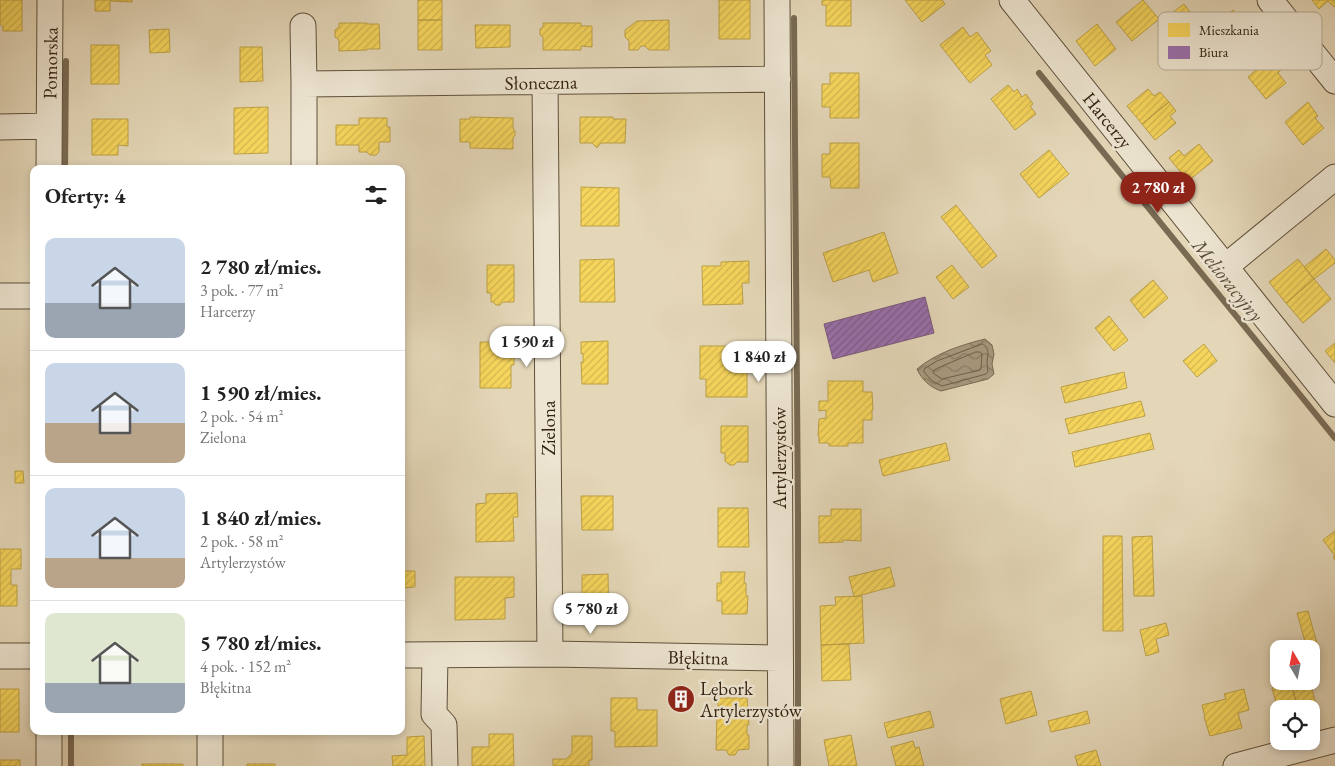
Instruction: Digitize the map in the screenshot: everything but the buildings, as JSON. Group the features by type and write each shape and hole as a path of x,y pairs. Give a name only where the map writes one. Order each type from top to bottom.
{"street":[{"name":"Pomorska","path":"49,165 50,0"},
{"name":"Artylerzystów","path":"778,0 781,766"},
{"name":"Harcerzy","path":"1012,0 1335,404"},
{"path":"1270,0 1280,12"},
{"path":"303,26 304,165"},
{"path":"1322,65 1335,81"},
{"name":"Słoneczna","path":"304,84 778,79"},
{"name":"Zielona","path":"545,82 550,654"},
{"name":"Pomorska","path":"0,127 49,126"},
{"path":"1225,267 1335,177"},
{"path":"0,296 30,296"},
{"name":"Błękitna","path":"405,655 550,654 780,658"},
{"path":"435,655 434,714 444,726 445,766"},
{"path":"0,656 30,656"},
{"path":"49,735 49,766"},
{"path":"210,735 210,766"},
{"path":"1236,766 1335,740"}],"water":[{"path":"985,339 992,345 994,354 992,364 994,374 988,379 941,391 921,377 917,369 932,358 949,350"}],"waterway":[{"path":"794,18 798,766"},
{"path":"65,165 66,61"},
{"name":"Melioracyjny","path":"1039,73 1335,438"},
{"path":"71,735 71,766"}],"place":[{"name":"Lębork Artylerzystów","path":"681,699"}]}
